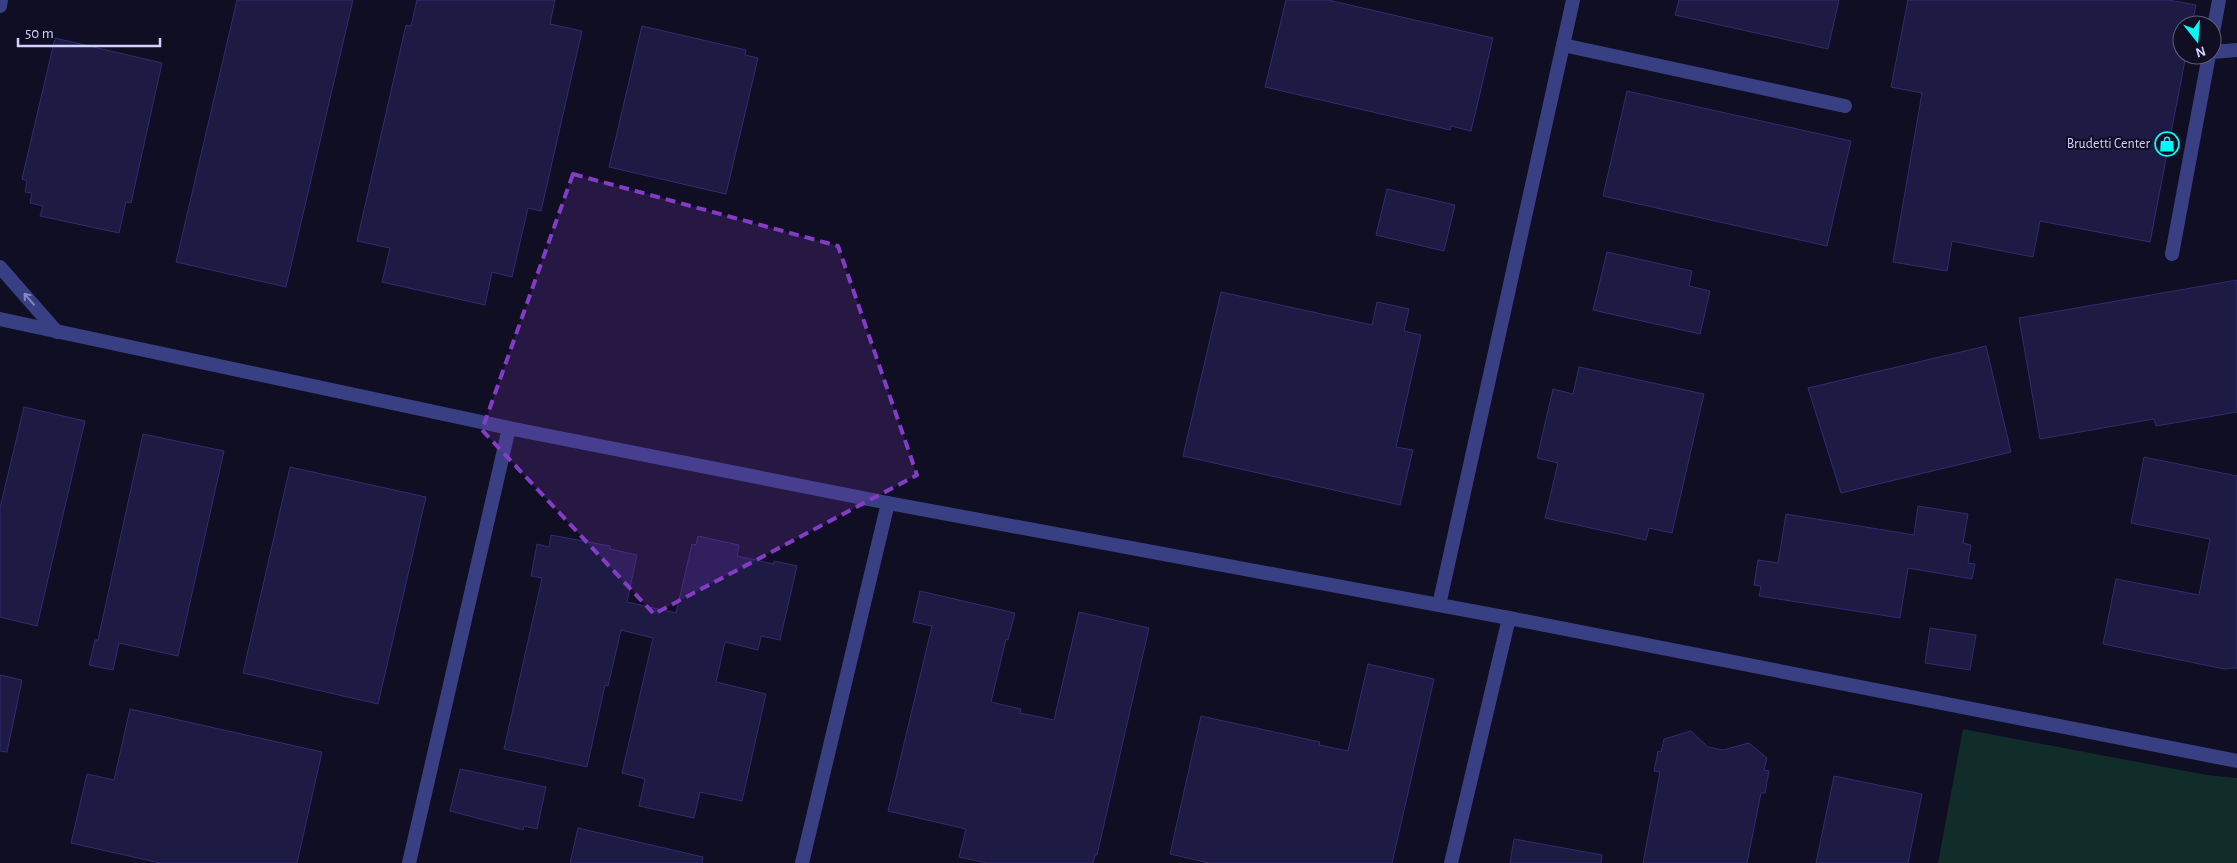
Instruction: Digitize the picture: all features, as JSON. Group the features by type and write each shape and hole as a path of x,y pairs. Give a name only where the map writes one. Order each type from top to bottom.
{"street":[{"path":"0,6 1,0"},
{"path":"1439,605 1573,0"},
{"path":"2216,15 2219,0"},
{"path":"1562,45 1845,106"},
{"path":"2222,51 2237,50"},
{"path":"2172,254 2207,65"},
{"path":"0,267 57,332"},
{"path":"0,319 509,428 888,503 1509,618 2235,760"},
{"path":"409,863 509,428"},
{"path":"802,863 888,503"},
{"path":"1451,863 1509,618"}],"highlighted area":[{"path":"573,174 838,246 917,475 654,614 482,430"}],"green space":[{"path":"1963,729 2207,775 2237,778 2237,863 1938,863"}],"building":[{"path":"237,0 353,0 286,287 176,262"},
{"path":"417,0 555,0 550,24 582,31 541,211 528,208 512,277 492,272 485,305 382,282 390,248 357,241 406,25 411,26"},
{"path":"1286,0 1328,0 1493,38 1471,131 1451,126 1450,130 1265,87"},
{"path":"1679,0 1839,0 1828,49 1675,15"},
{"path":"1908,0 2168,0 2196,5 2194,15 2172,15 2172,65 2184,65 2150,242 2040,221 2033,257 1952,241 1947,271 1893,262 1922,93 1891,87"},
{"path":"642,26 746,50 745,55 758,58 726,194 609,167"},
{"path":"55,38 162,63 131,203 126,202 119,233 40,216 43,206 30,203 32,193 25,192 27,181 22,179"},
{"path":"1627,91 1851,141 1827,246 1603,196"},
{"path":"1387,189 1455,205 1444,251 1376,235"},
{"path":"1607,252 1692,271 1689,286 1710,291 1700,334 1593,310"},
{"path":"2237,280 2237,412 2156,426 2154,419 2040,439 2019,318"},
{"path":"1221,292 1372,325 1377,302 1409,309 1404,331 1421,335 1396,447 1413,450 1400,505 1183,456"},
{"path":"1986,346 2011,452 1841,493 1808,388"},
{"path":"1579,367 1704,394 1672,533 1649,528 1646,540 1545,518 1558,463 1537,458 1553,389 1573,394"},
{"path":"24,407 85,421 37,626 0,617 0,508"},
{"path":"143,434 224,451 178,656 119,643 113,670 89,665 95,640 98,640"},
{"path":"2144,457 2237,476 2237,668 2224,669 2103,644 2116,579 2199,595 2210,539 2131,523"},
{"path":"290,467 426,497 378,704 243,673"},
{"path":"1918,506 1968,514 1963,543 1971,545 1968,563 1975,564 1972,579 1908,568 1900,618 1759,596 1761,586 1754,585 1758,560 1778,563 1786,514 1914,535"},
{"path":"551,535 610,546 610,549 637,555 627,602 676,613 692,544 696,545 698,536 739,545 737,556 774,564 774,561 797,566 780,640 761,636 758,650 725,642 716,682 766,694 742,801 700,792 694,818 639,806 645,779 622,773 653,638 621,630 608,686 605,685 587,767 504,749 542,578 531,576 537,544 549,547"},
{"path":"920,591 1015,613 1008,640 1006,639 991,702 1021,709 1020,713 1054,720 1079,612 1149,628 1097,855 1095,855 1093,863 987,863 959,857 966,829 888,811 932,626 913,622"},
{"path":"1930,628 1976,635 1970,670 1925,663"},
{"path":"1368,664 1434,679 1392,863 1209,863 1170,854 1201,716 1320,742 1319,745 1348,751"},
{"path":"0,675 22,680 7,752 0,751"},
{"path":"130,709 322,752 297,863 160,863 71,843 87,774 114,780"},
{"path":"1691,731 1708,747 1723,750 1749,743 1767,758 1764,770 1769,771 1765,793 1761,793 1747,863 1643,863 1660,772 1654,771 1658,751 1661,752 1664,739"},
{"path":"460,769 546,787 537,829 524,826 523,830 450,811"},
{"path":"1834,776 1922,794 1908,863 1816,863"},
{"path":"578,828 703,857 702,863 570,863"},
{"path":"1514,839 1602,855 1601,863 1510,863"}],"place":[{"name":"Brudetti Center","path":"2167,144"}]}
